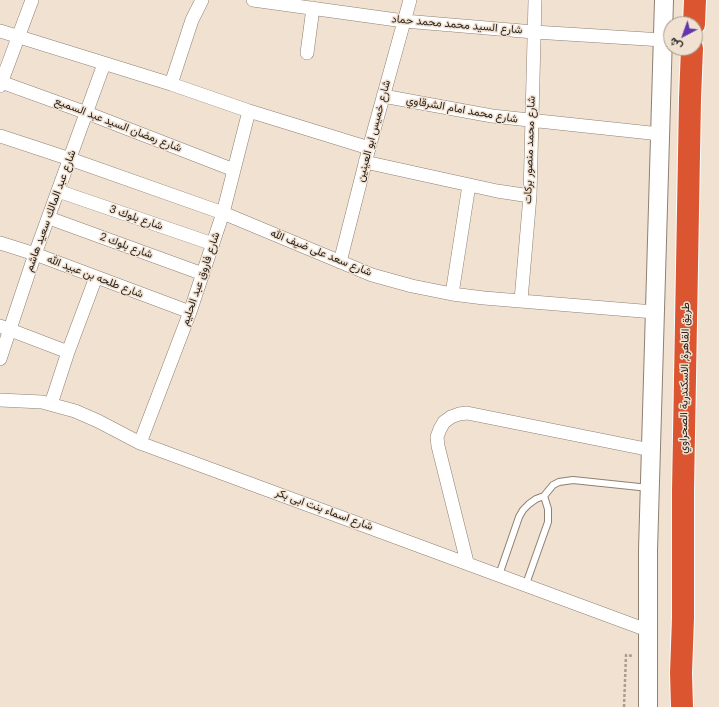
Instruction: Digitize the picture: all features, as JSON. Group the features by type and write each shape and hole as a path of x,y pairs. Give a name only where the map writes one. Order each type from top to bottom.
{"highway":[{"path":"694,16 695,0"},
{"name":"طريق القاهرة, الاسكندرية الصحراوي","path":"682,707 683,490 692,56"}],"street":[{"path":"1,84 32,0"},
{"path":"171,84 192,20 202,0"},
{"name":"شارع السيد محمد محمد حماد","path":"253,0 404,21 534,32 663,40"},
{"name":"شارع خميس ابو العينين","path":"340,262 365,162 410,0"},
{"name":"شارع محمد منصور بركات","path":"521,300 530,196 535,0"},
{"path":"664,0 664,16"},
{"path":"307,53 313,8"},
{"path":"0,31 369,148"},
{"path":"648,707 647,630 650,488 663,40"},
{"name":"شارع عبد المالك سعيد هاشم","path":"0,359 5,328 49,218 104,64"},
{"name":"شارع رمضان السيد عبد السميع","path":"1,84 87,112 234,170"},
{"name":"شارع محمد امام الشرقاوي","path":"383,96 463,112 531,122 660,134"},
{"name":"شارع فاروق عبد الحليم","path":"140,443 190,312 213,244 223,213 249,111"},
{"name":"شارع سعد على ضيف الله","path":"0,136 223,213 372,275 412,286 452,294 654,312"},
{"path":"365,162 497,191 530,196"},
{"path":"452,294 469,185"},
{"name":"شارع بلوك 3","path":"58,191 213,244"},
{"name":"شارع بلوك 2","path":"49,218 203,274"},
{"name":"شارع طلحه بن عبيد الله","path":"0,243 35,254 190,312"},
{"path":"51,404 68,352 96,277"},
{"path":"5,328 68,352"},
{"name":"شارع اسماء بنت ابى بكر","path":"0,400 51,404 87,416 140,443 467,562 647,630"},
{"path":"467,562 437,437 444,422 451,417 459,414 468,414 651,450"}],"lane":[{"path":"499,575 523,510 532,501 544,496 553,485 566,480 650,488"},
{"path":"526,584 548,522 548,509 544,496"}],"path":[{"path":"624,707 626,655 647,658"}]}
